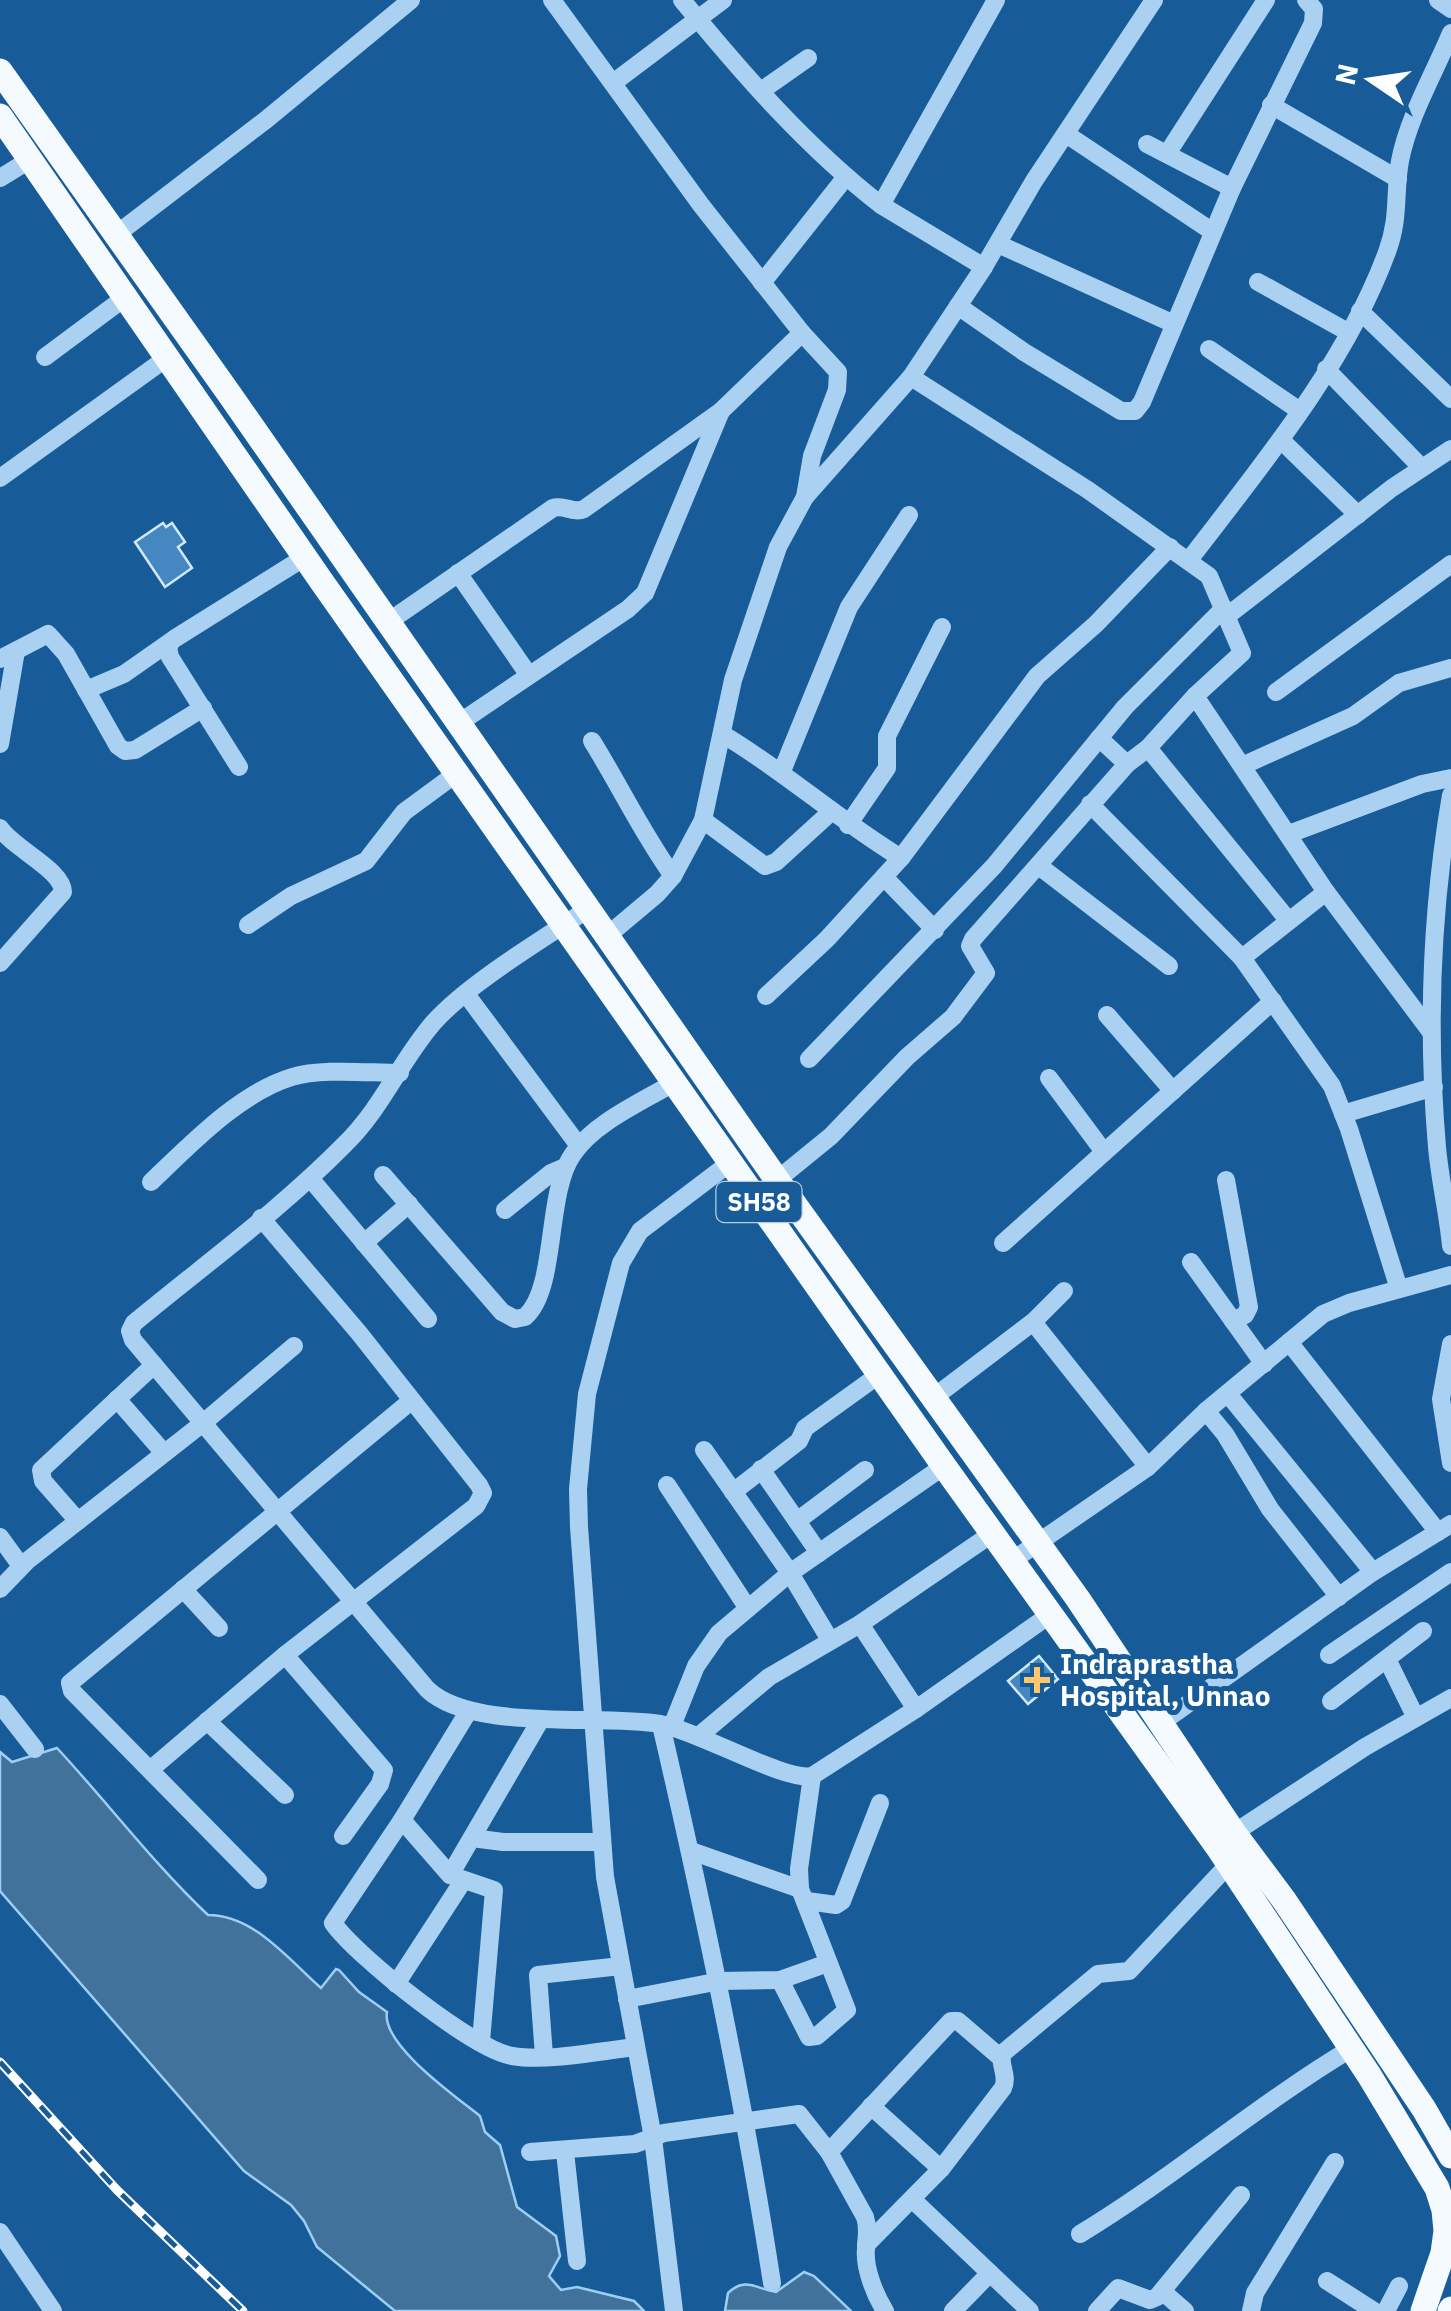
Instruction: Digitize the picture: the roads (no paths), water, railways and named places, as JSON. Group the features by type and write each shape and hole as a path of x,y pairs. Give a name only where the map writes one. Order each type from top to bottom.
{"main road":[{"name":"SH58","path":"0,71 777,1180 1078,1600 1338,1980 1451,2156"},
{"name":"SH58","path":"0,116 456,773 1229,1864 1352,2048 1437,2188 1444,2210 1443,2253 1424,2311"},
{"path":"206,412 230,396"},
{"path":"1316,1996 1338,1980"}],"street":[{"path":"116,234 323,75 411,0"},
{"path":"552,0 762,283 834,365 839,380 812,456 805,497"},
{"path":"682,0 846,178 881,205 984,267"},
{"path":"613,83 723,0"},
{"path":"881,205 996,0"},
{"path":"1167,154 1266,0"},
{"path":"958,306 1041,362 1129,413 1142,402 1212,232 1313,23 1314,9 1306,0"},
{"path":"1438,0 1451,9"},
{"path":"606,936 673,876 704,820 733,680 778,547 805,497 911,377 1152,1"},
{"path":"1189,560 1281,440 1360,312 1397,220 1398,179 1405,142 1451,33"},
{"path":"762,91 808,58"},
{"path":"1271,105 1398,179"},
{"path":"1066,134 1212,232"},
{"path":"1148,144 1232,188"},
{"path":"0,178 30,159"},
{"path":"762,283 846,178"},
{"path":"998,244 1174,324"},
{"path":"1258,282 1348,332"},
{"path":"46,357 127,296"},
{"path":"1360,312 1451,399"},
{"path":"388,622 553,508 576,512 584,509 721,411 802,332"},
{"path":"1208,349 1300,410"},
{"path":"0,478 168,357"},
{"path":"1326,369 1420,466"},
{"path":"777,1180 831,1136 953,1016 986,972 970,942 1126,764 1148,748 1242,652 1210,576 1032,453 911,377"},
{"path":"459,723 628,609 645,593 721,411"},
{"path":"1281,440 1358,515"},
{"path":"809,1060 991,869 1125,707 1225,612 1420,466 1451,449"},
{"path":"782,771 849,607 909,514"},
{"path":"766,996 827,939 901,858 1036,676 1096,624 1170,547"},
{"path":"86,690 124,674 305,557"},
{"path":"1276,692 1451,564"},
{"path":"458,573 528,674"},
{"path":"848,825 887,768 886,740 942,627"},
{"path":"0,744 8,655 48,634 66,654 118,746 125,751 135,750 203,708"},
{"path":"171,642 170,658 239,767"},
{"path":"1242,766 1353,716 1399,682 1451,668"},
{"path":"1195,696 1326,892 1431,1032 1434,1087 1444,1130 1451,1244"},
{"path":"722,734 782,771 848,825 901,858"},
{"path":"1099,738 1126,764"},
{"path":"592,741 630,802 646,838 673,876"},
{"path":"1148,748 1288,920"},
{"path":"248,925 290,896 366,860 404,812 456,773"},
{"path":"1289,834 1422,784 1451,778"},
{"path":"1431,1032 1442,1014 1444,874 1451,796"},
{"path":"1090,804 1242,958 1332,1086 1399,1289"},
{"path":"704,820 765,866 776,862 832,811"},
{"path":"0,828 14,845 57,876 63,883 63,892 0,963"},
{"path":"1040,866 1169,966"},
{"path":"991,869 1018,890"},
{"path":"884,877 935,930"},
{"path":"1242,958 1326,892"},
{"path":"588,909 466,994 423,1036 374,1113 310,1178 131,1326 133,1340 434,1696 468,1712 666,1726 700,1735 786,1774 804,1778 916,1709 1050,1614"},
{"path":"466,994 579,1146"},
{"path":"1002,1244 1274,1001"},
{"path":"1107,1015 1173,1091"},
{"path":"150,1182 208,1128 290,1078 400,1073"},
{"path":"1049,1078 1104,1152"},
{"path":"383,1175 502,1312 520,1318 530,1313 538,1299 566,1167 579,1146 593,1133 675,1082"},
{"path":"1343,1114 1434,1087"},
{"path":"674,2311 653,2138 602,1842 582,1601 578,1489 587,1394 621,1263 640,1231 731,1162"},
{"path":"505,1210 551,1173 566,1167"},
{"path":"310,1178 428,1319"},
{"path":"1226,1180 1250,1307 1246,1315 1233,1321"},
{"path":"364,1243 409,1204"},
{"path":"151,1769 481,1500 479,1485 359,1333 261,1218"},
{"path":"1190,1262 1264,1364"},
{"path":"1013,1560 1148,1467 1206,1411 1334,1307 1451,1275"},
{"path":"933,1398 1032,1322 1064,1291"},
{"path":"1032,1322 1148,1467"},
{"path":"1160,1724 1373,1572 1444,1528 1289,1342"},
{"path":"0,1589 21,1566 294,1346"},
{"path":"1450,1353 1441,1399 1451,1463"},
{"path":"78,1521 43,1481 41,1470 154,1365"},
{"path":"733,1492 799,1441 805,1428 880,1374"},
{"path":"1228,1394 1373,1572"},
{"path":"116,1399 164,1453"},
{"path":"258,1880 70,1685 411,1401"},
{"path":"1206,1411 1270,1509 1338,1597"},
{"path":"704,1450 790,1573 830,1640"},
{"path":"772,2283 747,2122 666,1726 706,1648 747,1608 819,1552 944,1466"},
{"path":"761,1470 819,1552"},
{"path":"797,1521 865,1470"},
{"path":"668,1486 747,1608"},
{"path":"700,1735 769,1677 860,1624 994,1533"},
{"path":"0,1538 21,1566"},
{"path":"1329,1654 1451,1572"},
{"path":"184,1588 219,1628"},
{"path":"860,1624 916,1709"},
{"path":"1331,1701 1424,1631"},
{"path":"285,1656 384,1770 380,1784 343,1836"},
{"path":"1386,1659 1415,1716"},
{"path":"1234,1833 1415,1716 1451,1698"},
{"path":"0,1704 35,1749"},
{"path":"468,1712 333,1923 396,1984 480,2042 506,2055 544,2056 636,2048"},
{"path":"396,1984 456,1878 472,1838 541,1719"},
{"path":"207,1722 285,1795"},
{"path":"780,1980 808,2036 817,2036 848,2009 828,1964 799,1870 812,1776"},
{"path":"691,1851 836,1904 842,1901 880,1802"},
{"path":"402,1820 456,1878 493,1888 480,2042"},
{"path":"472,1838 503,1842 602,1842"},
{"path":"1001,2058 1098,1974 1130,1971 1229,1864"},
{"path":"627,1999 720,1981 780,1980 828,1964"},
{"path":"544,2056 538,1975 621,1966"},
{"path":"829,2152 951,2020 958,2021 1001,2058 1006,2077 1004,2088 941,2169 866,2245"},
{"path":"1080,2234 1168,2178 1271,2099 1352,2048"},
{"path":"870,2106 941,2169"},
{"path":"530,2152 635,2144 671,2132 799,2114 829,2152 865,2216 872,2278 886,2311"},
{"path":"565,2152 577,2260"},
{"path":"1251,2311 1256,2293 1335,2162"},
{"path":"1096,2311 1118,2288 1150,2300 1163,2292 1241,2195"},
{"path":"913,2200 1030,2311"},
{"path":"0,2232 53,2311"},
{"path":"953,2311 990,2273"},
{"path":"1327,2281 1374,2311"},
{"path":"1386,2311 1399,2286"},
{"path":"1163,2292 1185,2311"}],"water":[{"path":"57,1748 208,1915 225,1917 255,1930 321,1988 339,1970 359,1992 387,2012 388,2025 407,2054 480,2116 485,2132 500,2145 517,2207 556,2236 560,2256 549,2276 561,2290 577,2287 634,2301 644,2311 395,2311 317,2247 291,2205 244,2171 0,1891 0,1752 12,1762"},
{"path":"804,2272 814,2276 851,2311 725,2311 728,2293 740,2285 776,2292"}],"railway":[{"path":"0,2062 117,2190 243,2311"}],"place":[{"name":"Indraprastha Hospital, Unnao","path":"1037,1680"}]}
